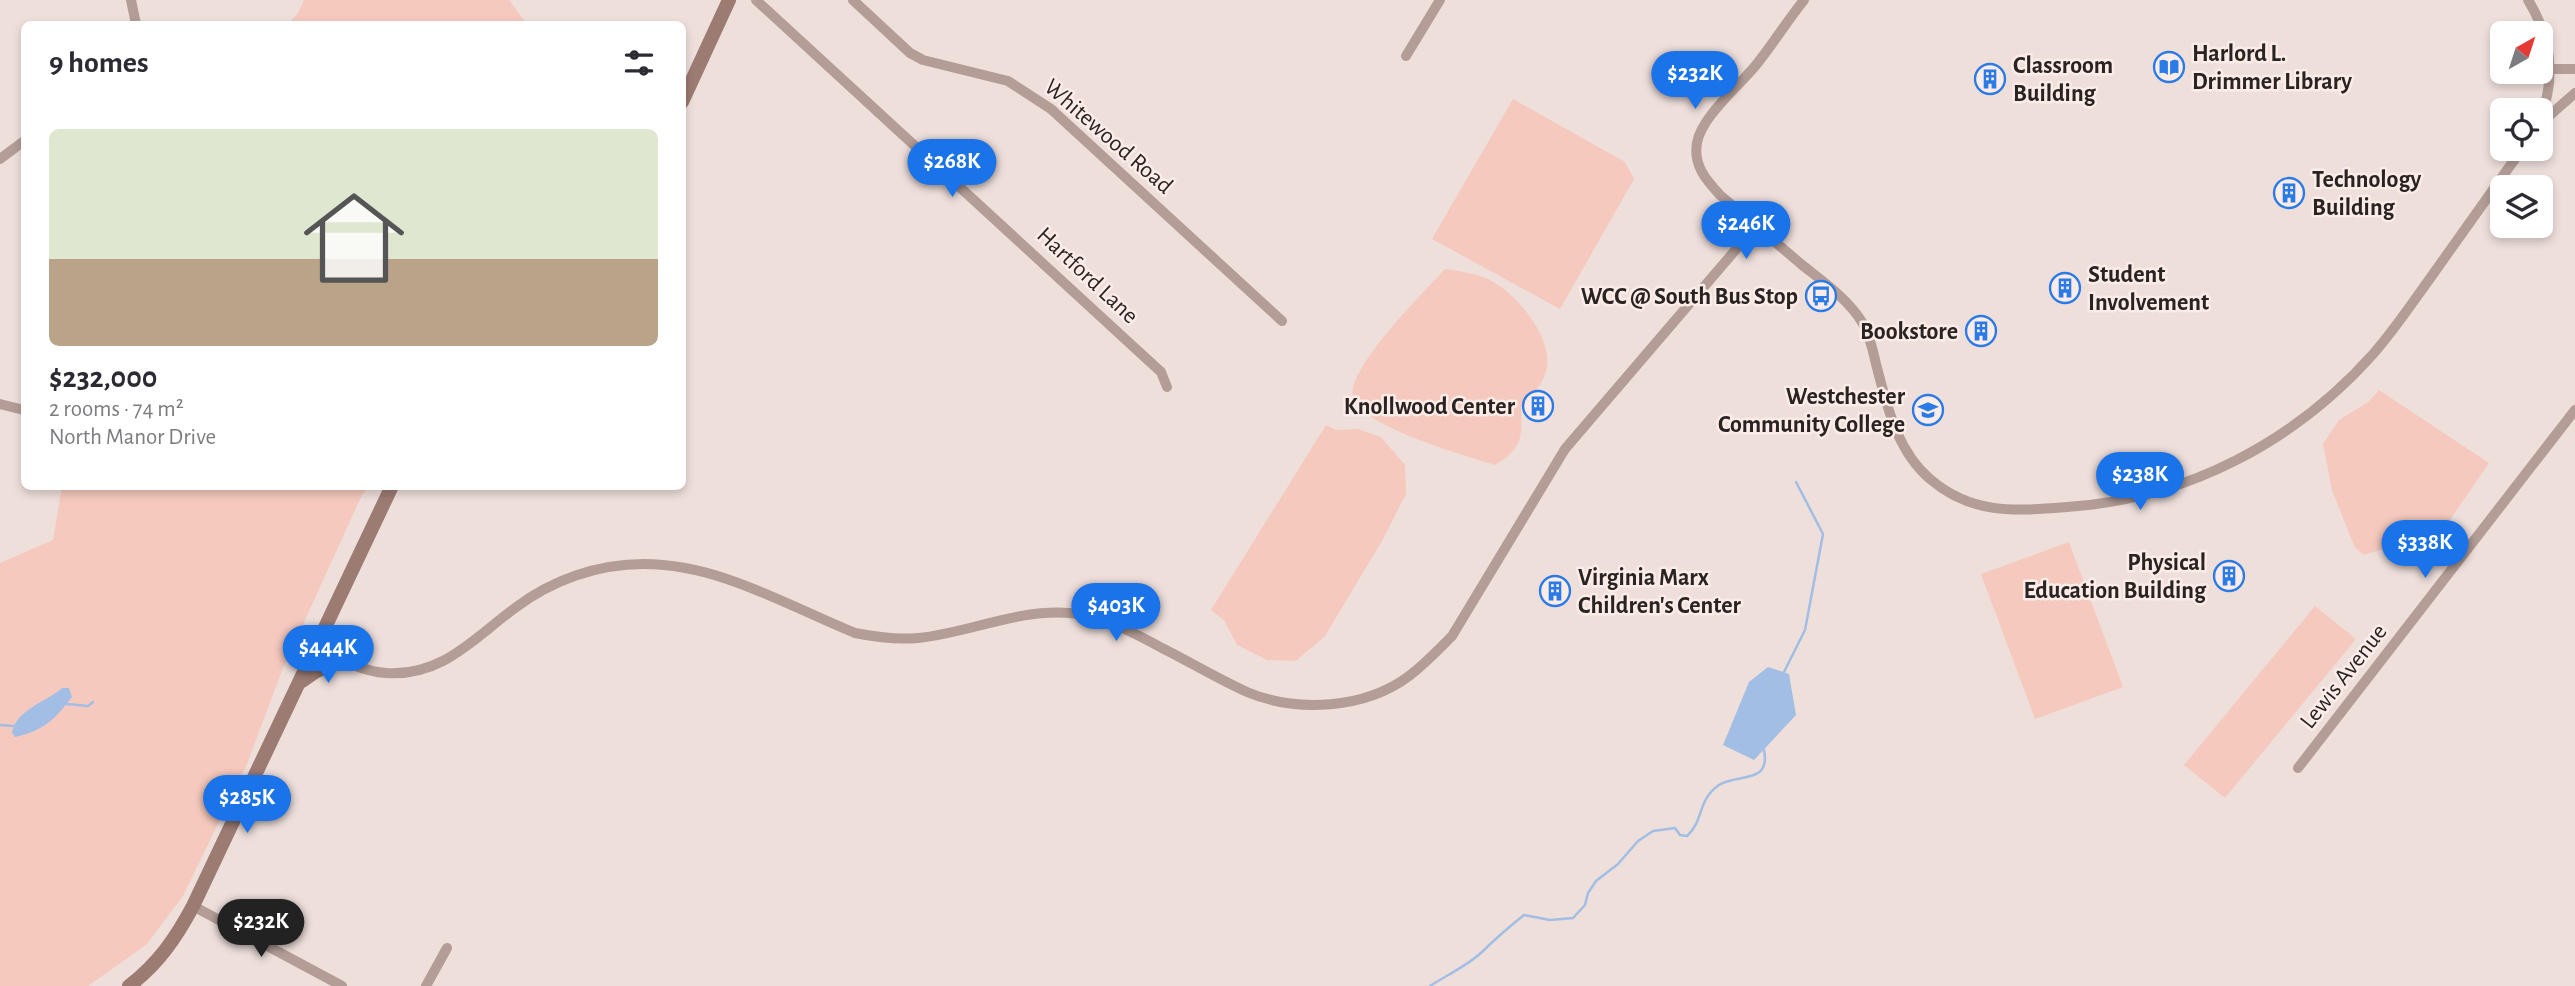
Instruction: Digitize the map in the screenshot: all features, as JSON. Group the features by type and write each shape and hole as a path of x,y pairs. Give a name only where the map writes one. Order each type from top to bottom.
{"main road":[{"path":"686,93 729,0"},
{"path":"129,986 155,965 171,945 193,906 390,490"},
{"path":"300,682 341,660"}],"street":[{"path":"131,0 135,21"},
{"name":"Hartford Lane","path":"755,0 1161,372 1167,387"},
{"name":"Whitewood Road","path":"853,0 911,53 923,60 1008,81 1051,109 1282,321"},
{"path":"1406,56 1440,0"},
{"path":"1804,0 1757,64 1707,121 1697,143 1699,169 1706,181 1842,299 1863,323 1890,413 1901,441 1913,461 1927,477 1944,490 1964,501 1993,509 2095,506 2148,495 2199,478 2250,454 2301,421 2353,376 2384,341 2513,161"},
{"path":"2528,0 2539,21"},
{"path":"2553,69 2575,69"},
{"path":"2553,110 2575,93"},
{"path":"0,159 21,143"},
{"path":"317,647 362,669 384,673 407,673 432,667 458,654 515,608 561,581 586,572 643,564 681,566 715,573 855,633 873,637 916,638 1017,616 1071,613 1096,618 1248,692 1278,701 1302,705 1337,703 1363,697 1407,678 1452,636 1565,449 1756,226"},
{"path":"0,404 21,409"},
{"name":"Lewis Avenue","path":"2298,768 2575,410"},
{"path":"193,906 342,986"},
{"path":"426,986 447,947"}],"shaded area":[{"path":"304,0 509,0 525,21 291,21"},
{"path":"1513,99 1625,162 1634,179 1560,309 1432,239"},
{"path":"1445,269 1467,272 1499,285 1531,318 1545,345 1546,371 1539,386 1521,407 1519,441 1511,453 1495,465 1394,429 1360,408 1353,397 1354,384 1374,350"},
{"path":"2379,390 2489,463 2443,530 2364,555 2355,548 2332,490 2323,444 2339,420 2368,402"},
{"path":"1326,425 1336,430 1358,429 1381,437 1405,465 1406,494 1382,541 1325,636 1296,661 1267,660 1237,645 1224,620 1211,610"},
{"path":"61,490 366,490 283,668 247,764 183,896 146,945 88,986 0,986 0,563 53,540"},
{"path":"2069,542 2123,687 2035,719 1981,574"},
{"path":"2315,606 2356,639 2225,798 2184,765"}],"water":[{"path":"1768,667 1789,674 1796,715 1754,760 1723,745 1749,682"},
{"path":"62,688 69,688 72,697 60,712 41,727 15,737 12,733 19,718"}],"waterway":[{"path":"1784,672 1805,630 1823,534 1796,482"},
{"path":"67,704 88,706 93,702"},
{"path":"0,725 13,726"},
{"path":"1430,986 1476,957 1524,915 1550,920 1573,918 1585,905 1588,893 1596,881 1618,864 1638,841 1653,831 1675,828 1680,835 1687,836 1712,791 1726,781 1758,773 1765,761 1764,750"}],"place":[{"name":"Harlord L. Drimmer Library","path":"2169,67"},
{"name":"Classroom Building","path":"1990,79"},
{"name":"Technology Building","path":"2289,193"},
{"name":"Student Involvement","path":"2065,288"},
{"name":"WCC @ South Bus Stop","path":"1821,296"},
{"name":"Bookstore","path":"1981,331"},
{"name":"Knollwood Center","path":"1538,406"},
{"name":"Westchester Community College","path":"1928,410"},
{"name":"Physical Education Building","path":"2229,576"},
{"name":"Virginia Marx Children's Center","path":"1555,591"}]}
